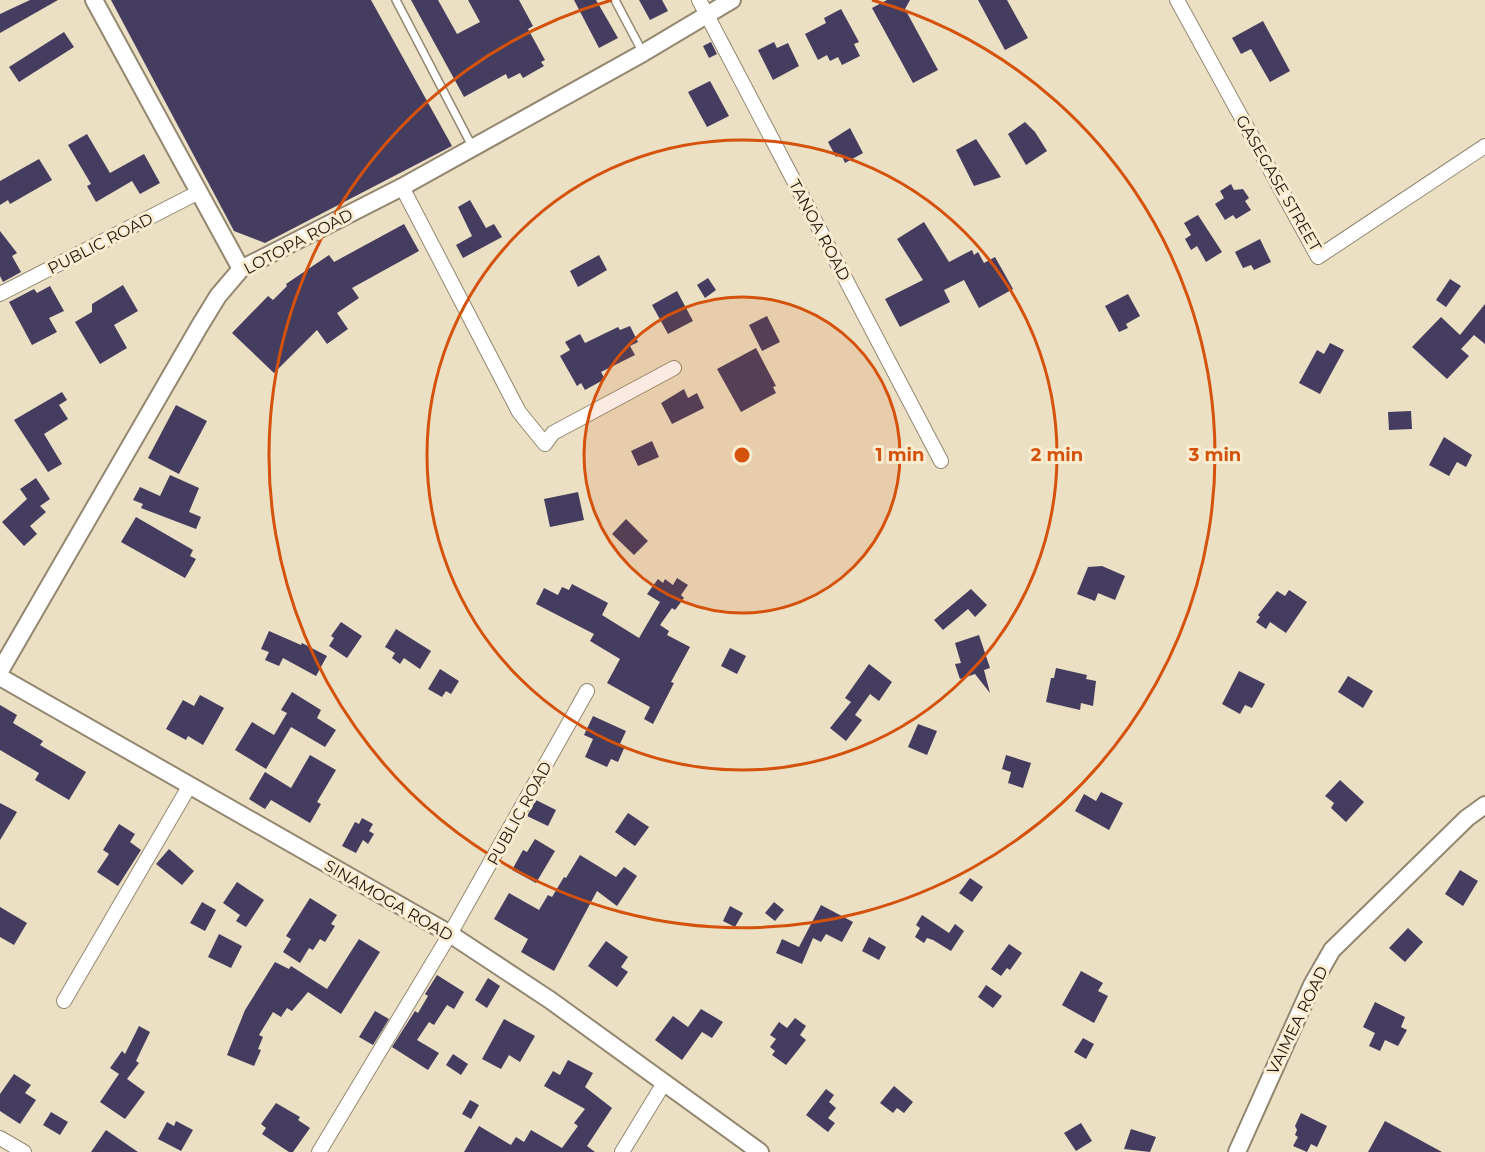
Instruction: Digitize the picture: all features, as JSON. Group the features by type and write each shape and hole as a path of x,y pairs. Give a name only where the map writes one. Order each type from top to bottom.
{"street":[{"path":"94,0 241,269"},
{"name":"LOTOPA ROAD","path":"0,671 199,327 241,269 402,187 643,53 702,7 732,0"},
{"name":"GASEGASE STREET","path":"1177,0 1318,257 1485,146"},
{"name":"TANOA ROAD","path":"702,7 941,461"},
{"path":"402,187 519,412 544,444 553,433 674,368"},
{"name":"PUBLIC ROAD","path":"0,294 199,192"},
{"name":"SINAMOGA ROAD","path":"0,677 450,934 550,999 760,1152"},
{"name":"PUBLIC ROAD","path":"319,1152 450,934 587,691"},
{"path":"64,1001 190,785"},
{"name":"VAIMEA ROAD","path":"1237,1152 1312,985 1332,950 1467,818 1485,805"},
{"path":"622,1152 664,1083"},
{"path":"0,1138 24,1152"}],"lane":[{"path":"396,0 473,148"},
{"path":"615,0 643,53"}],"building":[{"path":"30,0 58,0 0,33 0,14"},
{"path":"111,0 371,0 452,146 265,243 234,231"},
{"path":"411,0 438,0 457,34 480,22 468,0 519,0 533,26 528,29 545,60 541,62 544,66 523,78 520,73 508,79 506,74 464,97"},
{"path":"574,0 596,0 618,38 599,48"},
{"path":"639,0 662,0 668,11 650,20"},
{"path":"887,0 910,0 905,9 938,70 913,83 872,8"},
{"path":"978,0 1007,0 1028,38 1005,50"},
{"path":"841,9 859,42 854,44 860,56 842,65 838,57 830,61 827,55 818,60 805,34 826,23 824,18"},
{"path":"1263,21 1290,71 1270,82 1251,49 1241,54 1232,38"},
{"path":"64,32 74,47 19,82 9,67"},
{"path":"711,42 717,54 709,58 703,46"},
{"path":"774,42 777,48 788,43 799,66 773,80 758,50"},
{"path":"710,81 729,116 707,127 688,92"},
{"path":"1025,122 1035,132 1047,151 1026,165 1008,134"},
{"path":"850,128 863,153 845,163 841,154 836,157 828,142"},
{"path":"87,134 110,173 144,154 160,183 140,194 132,181 96,202 87,186 91,184 68,145"},
{"path":"976,139 1001,177 974,186 956,150"},
{"path":"39,159 52,180 10,204 8,200 0,205 0,181"},
{"path":"1231,184 1234,190 1243,189 1249,198 1245,201 1251,210 1236,219 1233,215 1225,220 1215,204 1224,198 1220,191"},
{"path":"470,200 486,228 494,224 502,237 463,258 456,245 472,236 458,207"},
{"path":"1198,215 1222,252 1206,262 1197,246 1191,250 1185,239 1191,235 1184,223"},
{"path":"924,222 949,262 972,250 974,255 978,252 984,263 995,257 1013,289 979,308 964,280 944,290 950,302 900,327 885,299 923,280 897,239"},
{"path":"404,224 419,251 352,288 359,298 337,313 348,329 327,344 317,330 274,373 232,333 268,296 273,300 287,286 286,284 329,255 334,262"},
{"path":"0,231 17,253 12,256 21,272 3,282 0,276"},
{"path":"1260,239 1271,262 1254,270 1251,265 1243,268 1235,252"},
{"path":"599,255 607,270 578,287 570,271"},
{"path":"708,278 716,290 705,298 697,285"},
{"path":"1450,279 1461,286 1446,307 1436,300"},
{"path":"123,285 138,311 114,325 127,348 100,364 75,322 92,312 92,304"},
{"path":"50,286 64,311 49,318 57,332 32,345 9,302 34,289 37,293"},
{"path":"677,291 693,321 668,334 652,305"},
{"path":"1128,294 1140,316 1126,324 1128,328 1119,332 1105,306"},
{"path":"1485,304 1485,344 1474,335 1461,349 1469,356 1447,379 1412,347 1441,317 1460,335"},
{"path":"767,316 780,342 762,351 749,325"},
{"path":"630,326 638,342 630,346 635,355 601,372 605,379 585,390 581,383 577,386 560,356 570,350 565,342 580,334 585,343 618,327 620,330"},
{"path":"1330,343 1344,350 1320,394 1299,383 1317,350 1324,354"},
{"path":"756,348 776,386 773,387 776,393 741,412 717,369"},
{"path":"684,389 688,398 697,393 704,408 672,424 661,403"},
{"path":"62,392 67,400 59,405 68,419 44,434 62,464 48,472 14,420"},
{"path":"176,405 207,421 179,474 148,458"},
{"path":"1411,411 1412,429 1389,430 1388,412"},
{"path":"1444,437 1472,455 1466,467 1457,462 1449,476 1429,465"},
{"path":"652,441 659,457 638,466 631,451"},
{"path":"170,475 199,488 189,512 201,517 196,529 141,508 143,504 133,500 140,487 160,496"},
{"path":"36,478 50,499 40,506 46,512 30,526 37,534 24,546 2,522 27,499 20,489"},
{"path":"578,492 584,520 550,527 544,499"},
{"path":"136,517 193,550 190,556 196,559 185,578 121,542"},
{"path":"626,519 648,541 634,555 612,534"},
{"path":"1102,566 1125,576 1115,600 1098,593 1095,601 1077,594 1088,567"},
{"path":"677,578 688,585 681,595 684,598 675,610 672,608 660,625 669,631 667,635 690,647 671,682 674,683 653,724 644,719 650,707 607,683 620,659 590,641 594,634 536,604 544,588 558,595 562,587 569,590 572,584 608,603 602,615 639,638 660,602 647,594 658,579 663,583 665,579 673,585"},
{"path":"971,589 987,605 975,617 968,609 943,630 934,620"},
{"path":"1289,590 1307,602 1286,633 1270,622 1266,629 1256,622 1260,617 1258,615 1277,591 1285,596"},
{"path":"341,622 362,636 347,658 329,646 334,638 331,636"},
{"path":"396,629 431,651 420,669 404,658 400,664 392,658 395,653 385,647"},
{"path":"269,631 301,645 302,643 327,656 316,676 283,658 279,666 265,660 269,652 261,649"},
{"path":"979,635 990,668 984,670 990,693 975,674 960,679 955,664 961,663 955,643"},
{"path":"730,648 746,656 737,674 721,666"},
{"path":"869,664 892,682 879,701 870,694 855,715 862,720 846,741 830,728 851,702 845,698"},
{"path":"1056,668 1087,675 1086,679 1096,681 1093,706 1081,703 1080,710 1046,702 1051,678 1054,678"},
{"path":"440,669 459,681 451,694 446,691 442,697 428,689"},
{"path":"1239,671 1265,684 1252,708 1245,705 1240,714 1222,704"},
{"path":"1348,676 1373,691 1363,708 1338,692"},
{"path":"292,692 321,710 317,718 336,730 325,747 291,727 266,769 235,750 252,722 274,735 287,713 281,710"},
{"path":"200,695 224,708 203,745 188,736 186,740 166,729 183,700 194,706"},
{"path":"0,705 17,715 13,723 43,741 40,745 86,772 69,800 35,780 39,773 0,750"},
{"path":"593,716 626,731 620,744 625,746 618,762 611,759 607,767 585,757 593,739 584,735"},
{"path":"918,724 937,731 927,755 908,747"},
{"path":"310,755 336,770 317,802 321,804 310,823 271,800 265,809 249,799 265,772 291,788"},
{"path":"1006,755 1031,763 1023,788 1008,783 1011,772 1002,769"},
{"path":"1340,780 1364,802 1346,822 1331,808 1334,803 1325,796"},
{"path":"1101,792 1123,803 1109,830 1075,811 1084,794 1096,801"},
{"path":"536,800 556,810 548,826 527,816"},
{"path":"0,803 17,812 0,840"},
{"path":"628,813 649,827 635,846 615,832"},
{"path":"362,818 373,824 369,831 374,834 368,844 363,840 356,853 342,846 355,822 359,824"},
{"path":"119,824 135,834 130,842 141,850 118,886 97,872 109,854 103,850"},
{"path":"535,839 555,851 536,883 512,870 523,850 527,852"},
{"path":"169,849 194,871 182,885 156,864"},
{"path":"580,855 616,877 624,867 637,876 617,906 597,891 554,971 521,952 528,939 494,919 509,893 539,910 548,895 552,897"},
{"path":"1460,870 1478,881 1463,906 1445,894"},
{"path":"970,878 983,887 972,902 959,893"},
{"path":"237,882 264,900 246,927 236,921 240,915 223,903"},
{"path":"310,898 337,915 331,924 335,926 325,942 320,939 313,950 309,948 300,963 283,952 291,939 286,936"},
{"path":"202,902 216,910 205,931 190,923"},
{"path":"774,902 784,910 775,921 765,913"},
{"path":"821,905 853,922 842,942 826,934 821,942 813,938 802,964 776,953 782,939 799,947"},
{"path":"730,906 743,913 735,927 723,921"},
{"path":"0,907 27,923 14,945 0,937"},
{"path":"922,915 949,933 955,924 964,931 951,951 933,940 927,938 924,943 915,937 920,928 916,925"},
{"path":"1408,928 1423,942 1405,962 1389,948"},
{"path":"219,934 242,946 231,968 208,957"},
{"path":"869,937 886,947 879,960 862,951"},
{"path":"359,939 380,952 341,1014 308,992 292,1011 287,1008 281,1017 273,1012 259,1035 263,1037 258,1049 261,1050 254,1066 227,1055 245,1010 275,962 289,969 291,966 327,989"},
{"path":"606,941 628,957 621,967 628,972 617,987 588,966"},
{"path":"1009,944 1022,953 1010,970 1007,968 1001,976 991,969"},
{"path":"1081,971 1103,983 1098,991 1108,996 1094,1023 1062,1005"},
{"path":"437,975 464,992 454,1009 447,1005 434,1025 429,1022 417,1040 439,1053 428,1070 392,1047 415,1011 418,1013 428,996 425,994"},
{"path":"488,978 500,986 487,1008 475,1000"},
{"path":"986,985 1002,996 993,1008 978,997"},
{"path":"1375,1002 1405,1017 1401,1027 1407,1030 1398,1046 1385,1040 1380,1051 1369,1046 1375,1033 1363,1027"},
{"path":"701,1009 723,1022 712,1038 702,1032 682,1060 655,1040 673,1016 688,1027"},
{"path":"375,1011 389,1019 373,1045 359,1037"},
{"path":"795,1018 806,1026 800,1035 806,1040 786,1065 772,1055 775,1051 770,1047 776,1039 770,1035 779,1022 787,1028"},
{"path":"504,1019 535,1036 520,1062 509,1055 501,1069 482,1059"},
{"path":"139,1026 150,1032 136,1061 139,1063 127,1079 145,1092 125,1119 100,1102 119,1074 110,1068 122,1051 125,1054"},
{"path":"1083,1038 1094,1044 1086,1059 1074,1052"},
{"path":"453,1054 468,1064 461,1075 446,1065"},
{"path":"568,1060 593,1073 585,1087 612,1108 587,1146 595,1152 464,1152 479,1126 511,1145 516,1137 524,1142 531,1130 562,1148 578,1126 574,1123 585,1109 544,1086 553,1071 560,1075"},
{"path":"14,1074 31,1085 25,1093 36,1100 20,1124 0,1111 0,1094"},
{"path":"894,1086 913,1102 904,1113 897,1108 893,1113 880,1103"},
{"path":"826,1089 834,1095 829,1102 836,1108 828,1118 835,1123 828,1132 806,1115"},
{"path":"470,1100 479,1105 471,1119 462,1114"},
{"path":"276,1103 300,1117 298,1120 310,1128 293,1152 289,1152 262,1134 266,1128 261,1124"},
{"path":"51,1112 68,1122 60,1135 43,1125"},
{"path":"1301,1113 1327,1126 1317,1147 1311,1144 1307,1152 1293,1146 1298,1137 1295,1135 1297,1130 1295,1126"},
{"path":"176,1121 193,1130 181,1151 158,1139 167,1122 174,1126"},
{"path":"1385,1121 1442,1152 1368,1152"},
{"path":"1081,1123 1092,1141 1076,1151 1064,1133"},
{"path":"1131,1129 1156,1137 1150,1152 1124,1149"},
{"path":"106,1130 138,1152 91,1152"}]}
